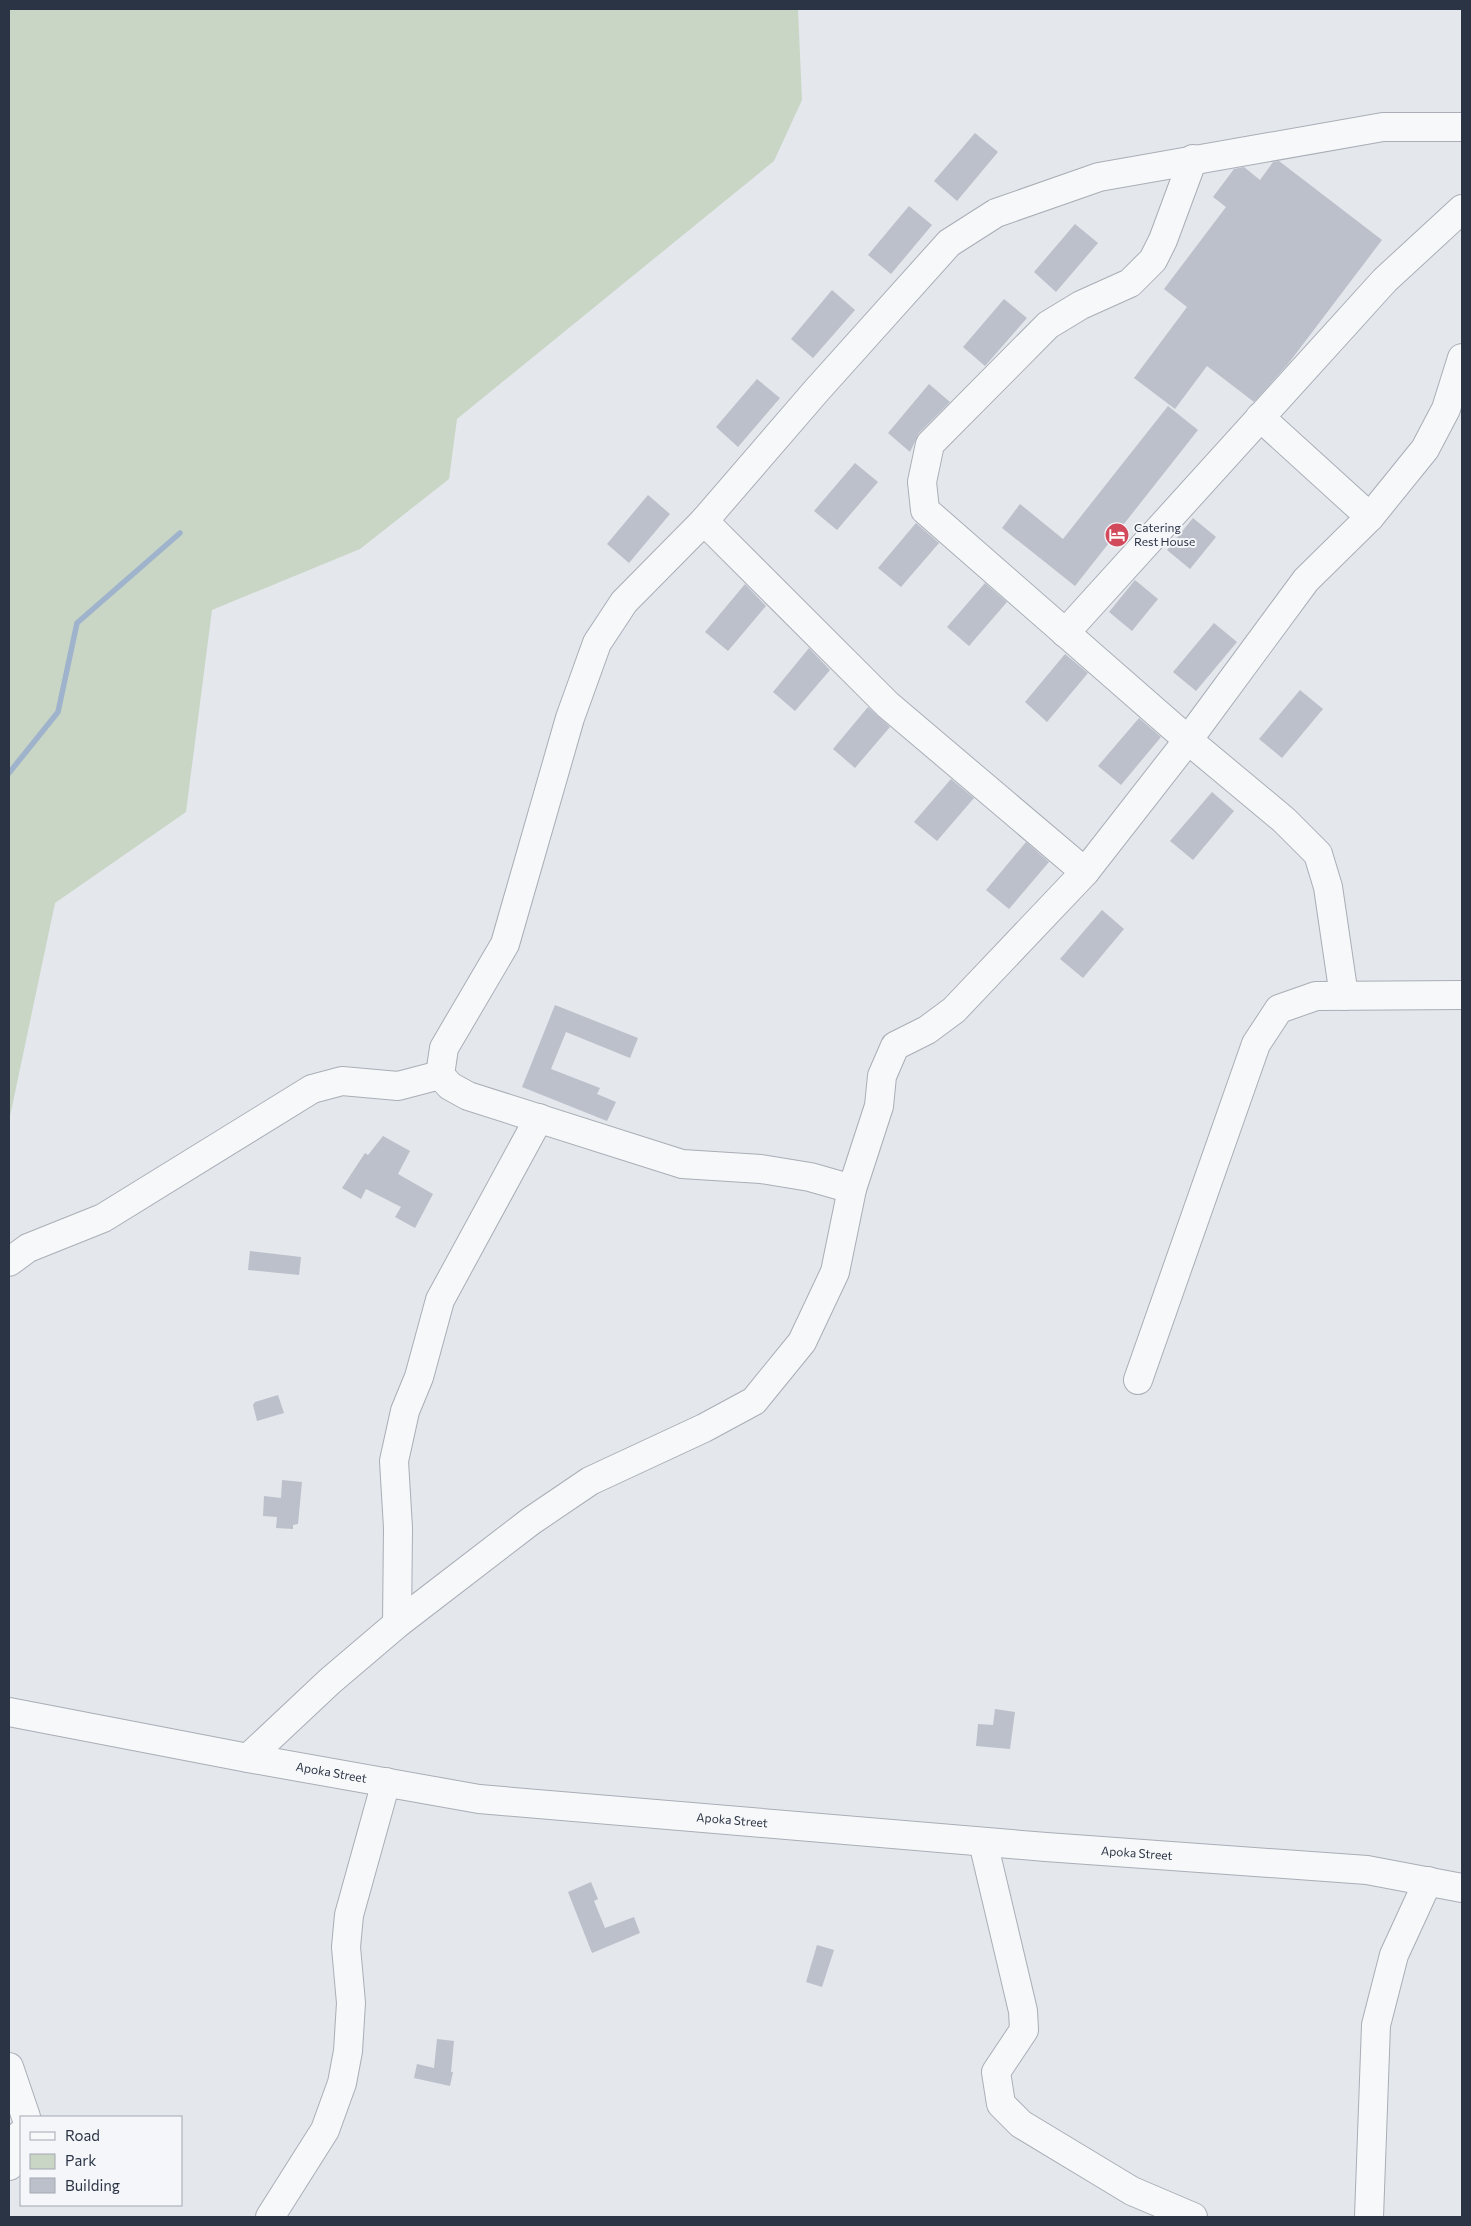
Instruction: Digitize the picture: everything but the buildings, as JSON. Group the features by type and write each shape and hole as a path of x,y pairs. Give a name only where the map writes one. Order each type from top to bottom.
{"street":[{"path":"440,1075 444,1048 506,944 570,718 597,643 624,602 704,521 817,390 949,243 996,213 1099,177 1383,126 1462,127"},
{"path":"1193,159 1163,240 1153,260 1130,284 1081,304 1048,325 930,444 922,482 925,510 1188,740 1284,820 1318,854 1328,887 1344,996"},
{"path":"1065,633 1385,280 1462,209"},
{"path":"248,1758 330,1681 397,1624 531,1521 590,1481 704,1428 754,1402 802,1342 835,1272 852,1189 879,1106 882,1076 895,1046 927,1030 954,1010 1085,872 1188,740 1306,580 1370,516 1425,448 1446,409 1462,358"},
{"path":"1260,417 1370,516"},
{"path":"704,521 888,705 1085,872"},
{"path":"1138,1380 1256,1044 1279,1009 1316,996 1462,995"},
{"path":"440,1075 450,1086 468,1096 682,1164 762,1169 810,1177 852,1189"},
{"path":"9,1262 28,1248 104,1218 312,1089 342,1081 398,1086 440,1075"},
{"path":"397,1624 398,1528 394,1461 405,1411 419,1377 440,1300 539,1118"},
{"name":"Apoka Street","path":"9,1712 248,1758 479,1799 983,1842 1367,1870 1462,1888"},
{"path":"270,2217 324,2130 342,2083 348,2051 351,2003 346,1947 349,1915 386,1782"},
{"path":"983,1842 1022,2011 1024,2030 996,2072 1001,2104 1021,2124 1132,2191 1193,2217"},
{"path":"1369,2217 1376,2026 1394,1955 1428,1881"},
{"path":"9,2067 26,2116"},
{"path":"9,2166 20,2137"}],"green space":[{"path":"9,9 798,9 802,100 774,161 457,419 449,479 360,549 212,610 186,812 55,903 9,1121"}],"waterway":[{"path":"9,773 58,712 77,623 180,533"}],"place":[{"name":"Catering Rest House","path":"1117,535"}]}
